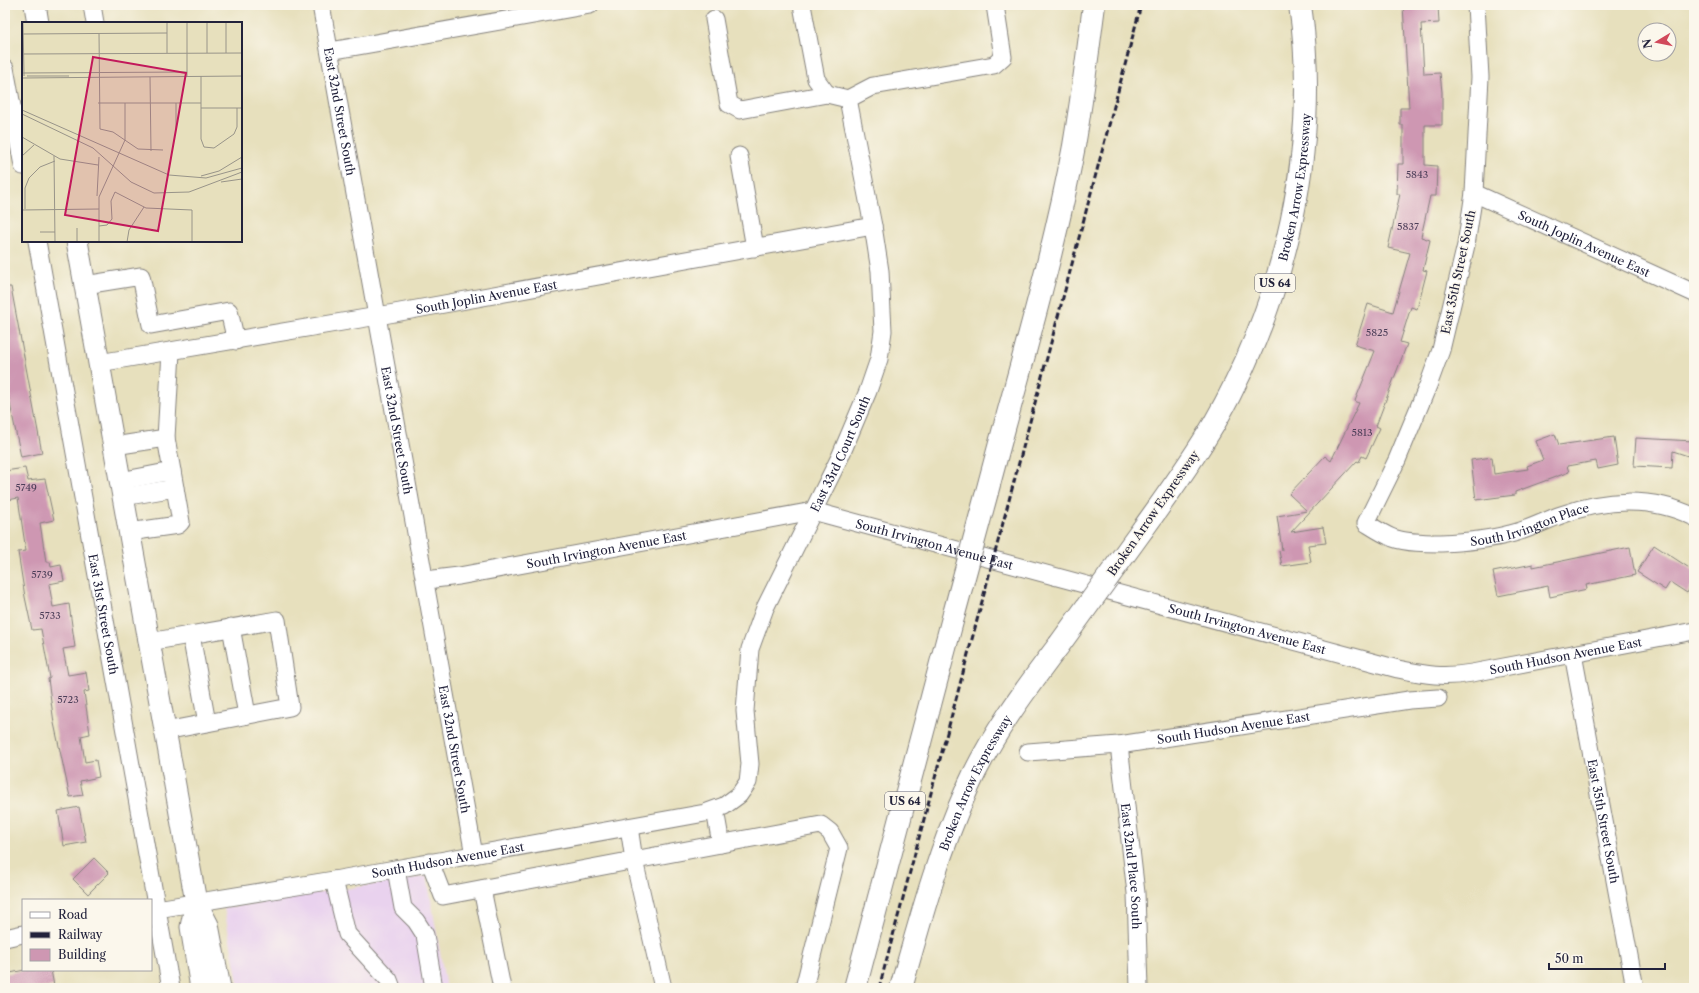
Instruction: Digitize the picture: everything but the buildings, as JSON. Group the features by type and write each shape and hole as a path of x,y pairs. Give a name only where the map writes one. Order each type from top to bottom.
{"highway":[{"name":"US 64","path":"855,988 1054,234 1074,146 1094,5"},
{"name":"Broken Arrow Expressway","path":"901,988 928,893 968,788 985,755 1024,691 1183,473 1215,422 1258,334 1272,292 1293,210 1303,149 1306,108 1306,67 1300,5"}],"main road":[{"path":"35,5 38,22"},
{"path":"77,242 196,902 208,925 220,988"},
{"path":"196,902 190,927 201,988"}],"street":[{"path":"92,5 96,22"},
{"name":"East 32nd Street South","path":"321,5 426,580 474,854"},
{"path":"330,51 590,5"},
{"path":"802,5 816,79 827,94"},
{"path":"714,20 729,104 740,110 827,94 848,99 873,86 994,65 1003,57 995,5"},
{"name":"East 35th Street South","path":"1366,523 1413,424 1441,350 1466,245 1474,193 1480,77 1476,5"},
{"path":"5,68 22,161"},
{"name":"East 33rd Court South","path":"739,795 748,782 750,764 745,710 750,649 765,608 840,457 868,391 879,359 883,331 883,305 873,226 848,99"},
{"path":"738,156 755,248"},
{"name":"South Joplin Avenue East","path":"1474,193 1694,293"},
{"name":"South Joplin Avenue East","path":"100,363 378,316 873,226"},
{"name":"East 31st Street South","path":"37,242 154,909 171,988"},
{"path":"85,285 141,276 151,325 229,311 236,341"},
{"path":"130,532 178,525 181,522 166,438 171,352"},
{"path":"114,446 166,438"},
{"path":"122,489 172,471"},
{"path":"122,489 175,488"},
{"name":"South Irvington Place","path":"1366,523 1393,538 1405,540 1464,542 1511,534 1585,507 1612,502 1635,502 1660,505 1684,512 1694,517"},
{"name":"South Irvington Avenue East","path":"426,580 467,574 813,511 1390,667 1436,677"},
{"path":"149,642 277,620 290,707 165,731"},
{"path":"231,627 247,715"},
{"name":"South Hudson Avenue East","path":"1436,677 1450,677 1694,631"},
{"path":"191,635 207,723"},
{"name":"East 35th Street South","path":"1573,654 1635,988"},
{"name":"South Hudson Avenue East","path":"1028,752 1119,745 1410,700 1438,698"},
{"name":"East 32nd Place South","path":"1119,745 1136,893 1139,988"},
{"name":"South Hudson Avenue East","path":"154,909 334,880 705,813 715,810 739,795"},
{"path":"715,810 721,844"},
{"path":"430,862 443,896 822,825 830,832 840,848 804,988"},
{"path":"629,827 634,860 663,988"},
{"path":"396,869 403,908 416,921 425,935 434,988"},
{"path":"334,880 347,934 389,980 392,988"},
{"path":"482,889 502,988"},
{"path":"5,938 22,934"}],"shaded area":[{"path":"427,876 446,988 239,988 224,908"}],"railway":[{"path":"879,988 1141,5"}]}
